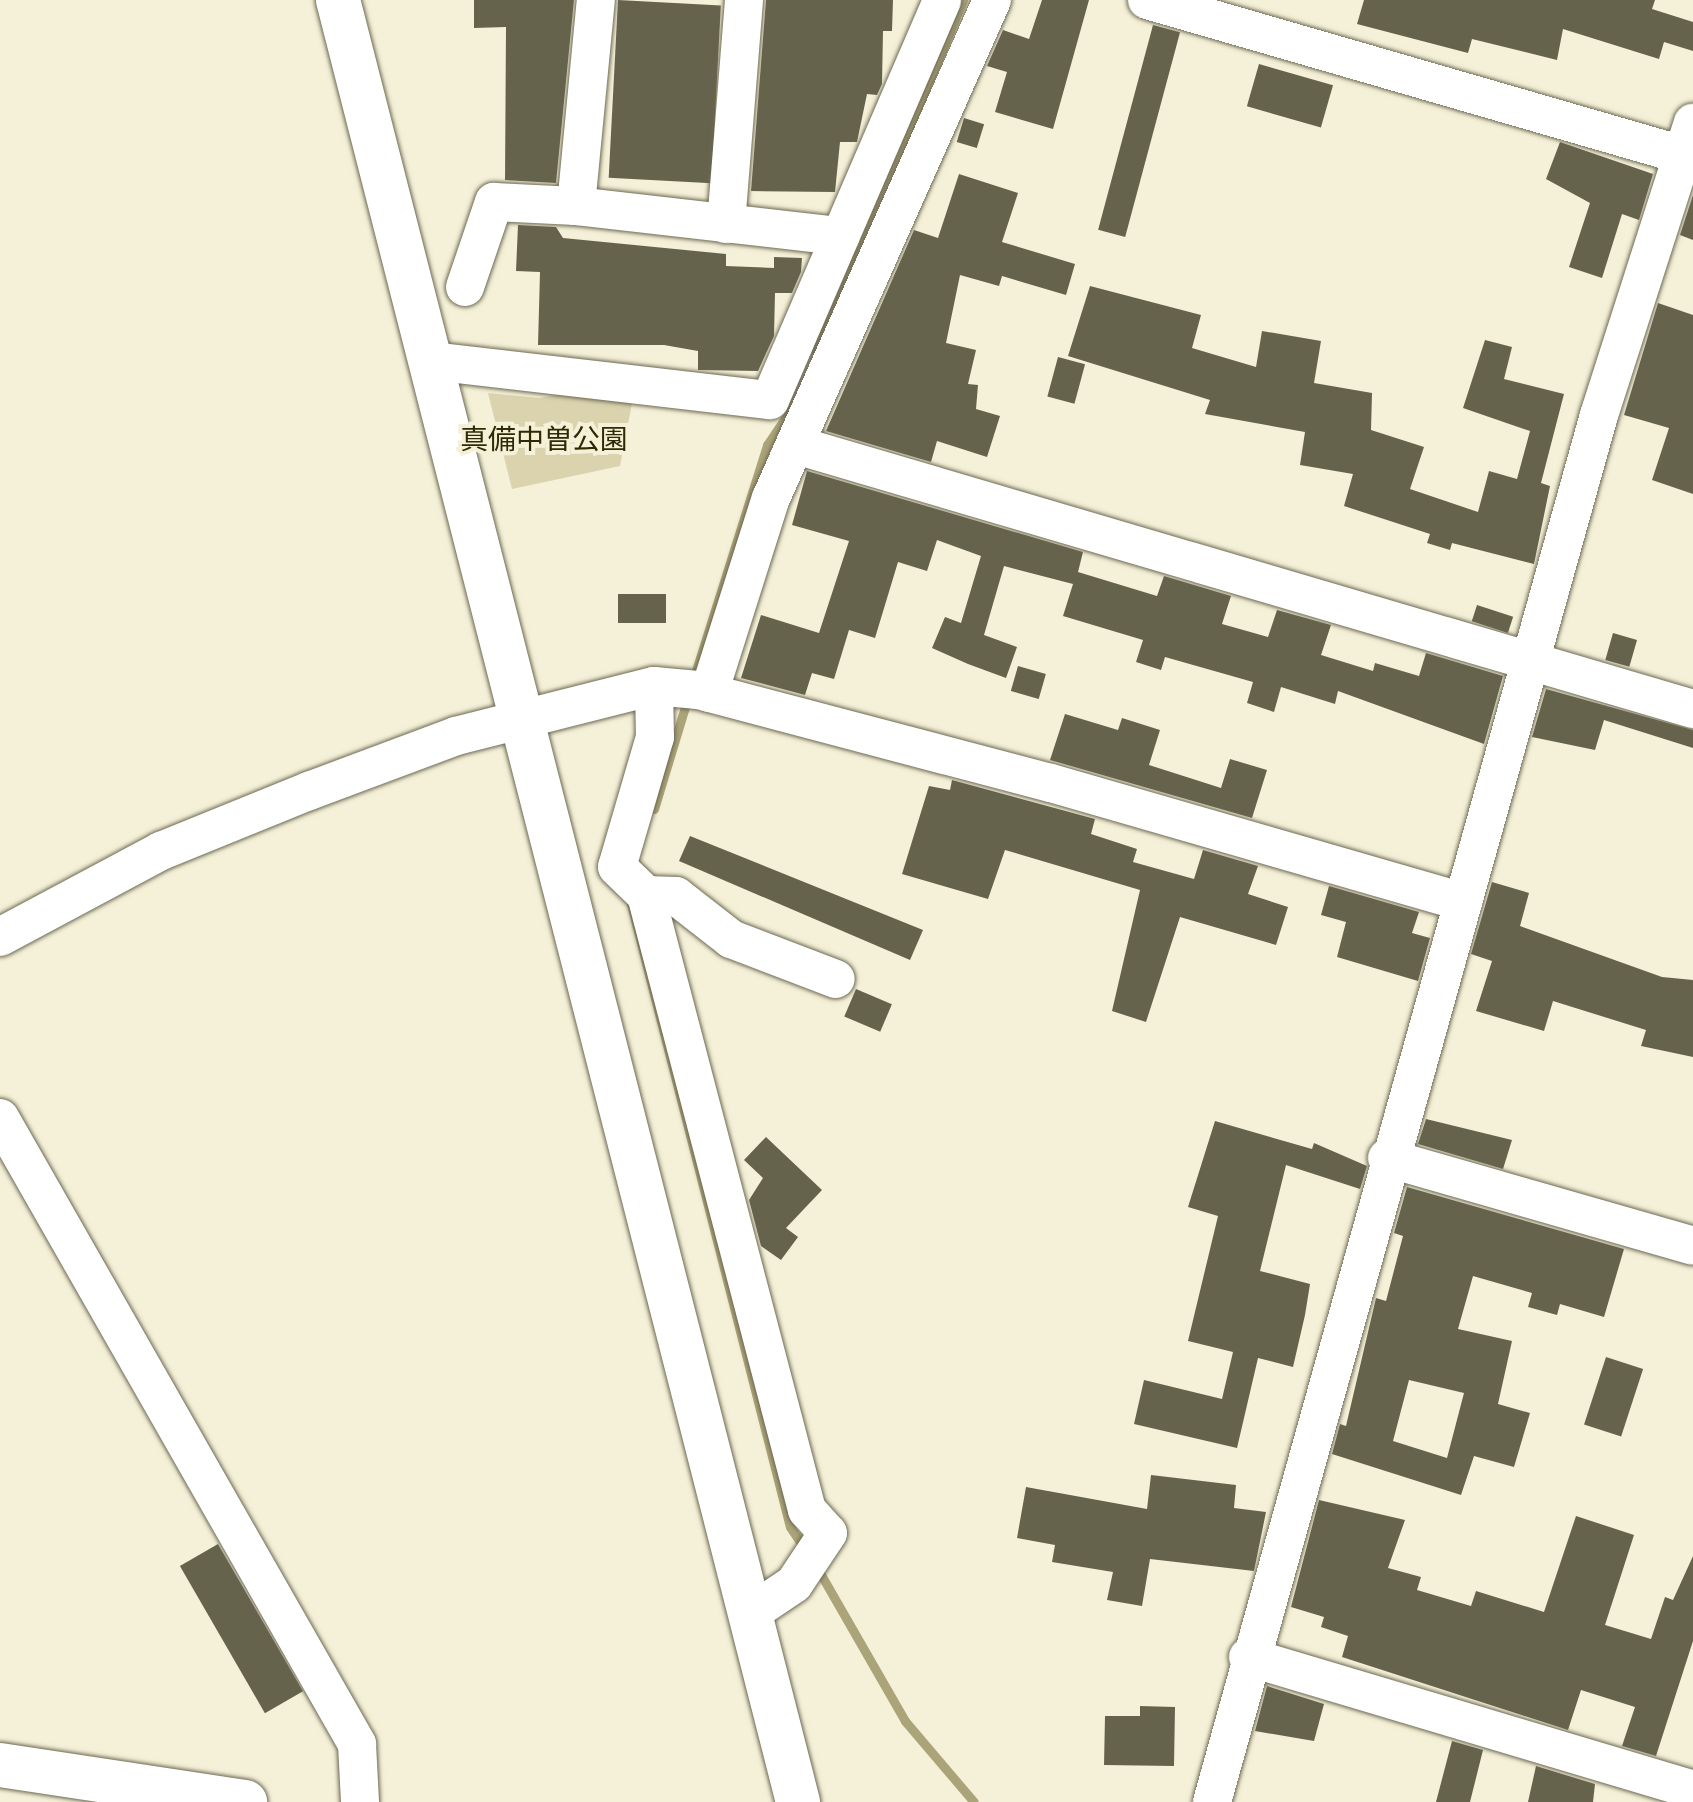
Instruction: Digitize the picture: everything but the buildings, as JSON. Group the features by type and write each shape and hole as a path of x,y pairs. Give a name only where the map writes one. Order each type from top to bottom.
{"street":[{"path":"338,0 527,719 754,1611 798,1802"},
{"path":"576,206 596,0"},
{"path":"726,224 744,0"},
{"path":"432,361 770,400 942,0"},
{"path":"836,979 731,939 676,896 637,886 617,867 655,737 685,689 992,0"},
{"path":"1147,0 1690,145 1599,415 1533,664 1387,1158 1248,1657 1212,1802"},
{"path":"465,287 494,202 576,206 840,236"},
{"path":"796,445 1693,709"},
{"path":"0,937 190,839 456,736 685,689 1463,902"},
{"path":"637,886 807,1510 828,1533 810,1560 754,1611"},
{"path":"0,1118 357,1744 360,1802"},
{"path":"1387,1158 1693,1246"},
{"path":"1248,1657 1693,1790"},
{"path":"0,1765 245,1802"}],"green space":[{"name":"真備中曽公園","path":"595,389 634,393 620,466 512,489 488,393 539,398"}],"waterway":[{"path":"816,351 963,0"},
{"path":"692,683 767,445 791,409"},
{"path":"654,809 688,697"},
{"path":"628,892 790,1527 806,1551"},
{"path":"816,1566 905,1721 974,1802"}]}
